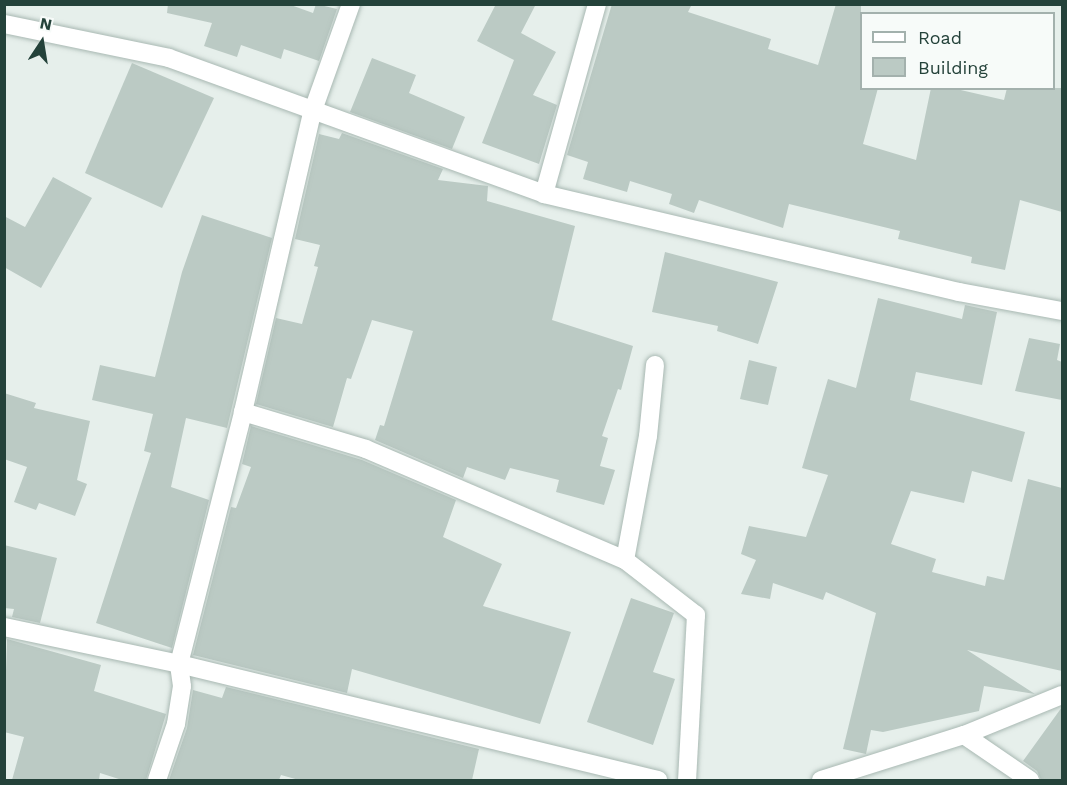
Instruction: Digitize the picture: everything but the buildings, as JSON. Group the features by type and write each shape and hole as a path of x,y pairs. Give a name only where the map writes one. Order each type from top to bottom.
{"street":[{"path":"157,780 176,724 182,686 179,664 243,412 312,113 351,4"},
{"path":"544,194 597,4"},
{"path":"4,24 169,58 312,113 544,194 959,292 1062,311"},
{"path":"625,560 648,436 655,365"},
{"path":"243,412 366,448 625,560 696,615 687,780"},
{"path":"4,627 179,664 650,779"},
{"path":"821,780 964,735 1062,695"},
{"path":"964,735 1030,780"}]}
